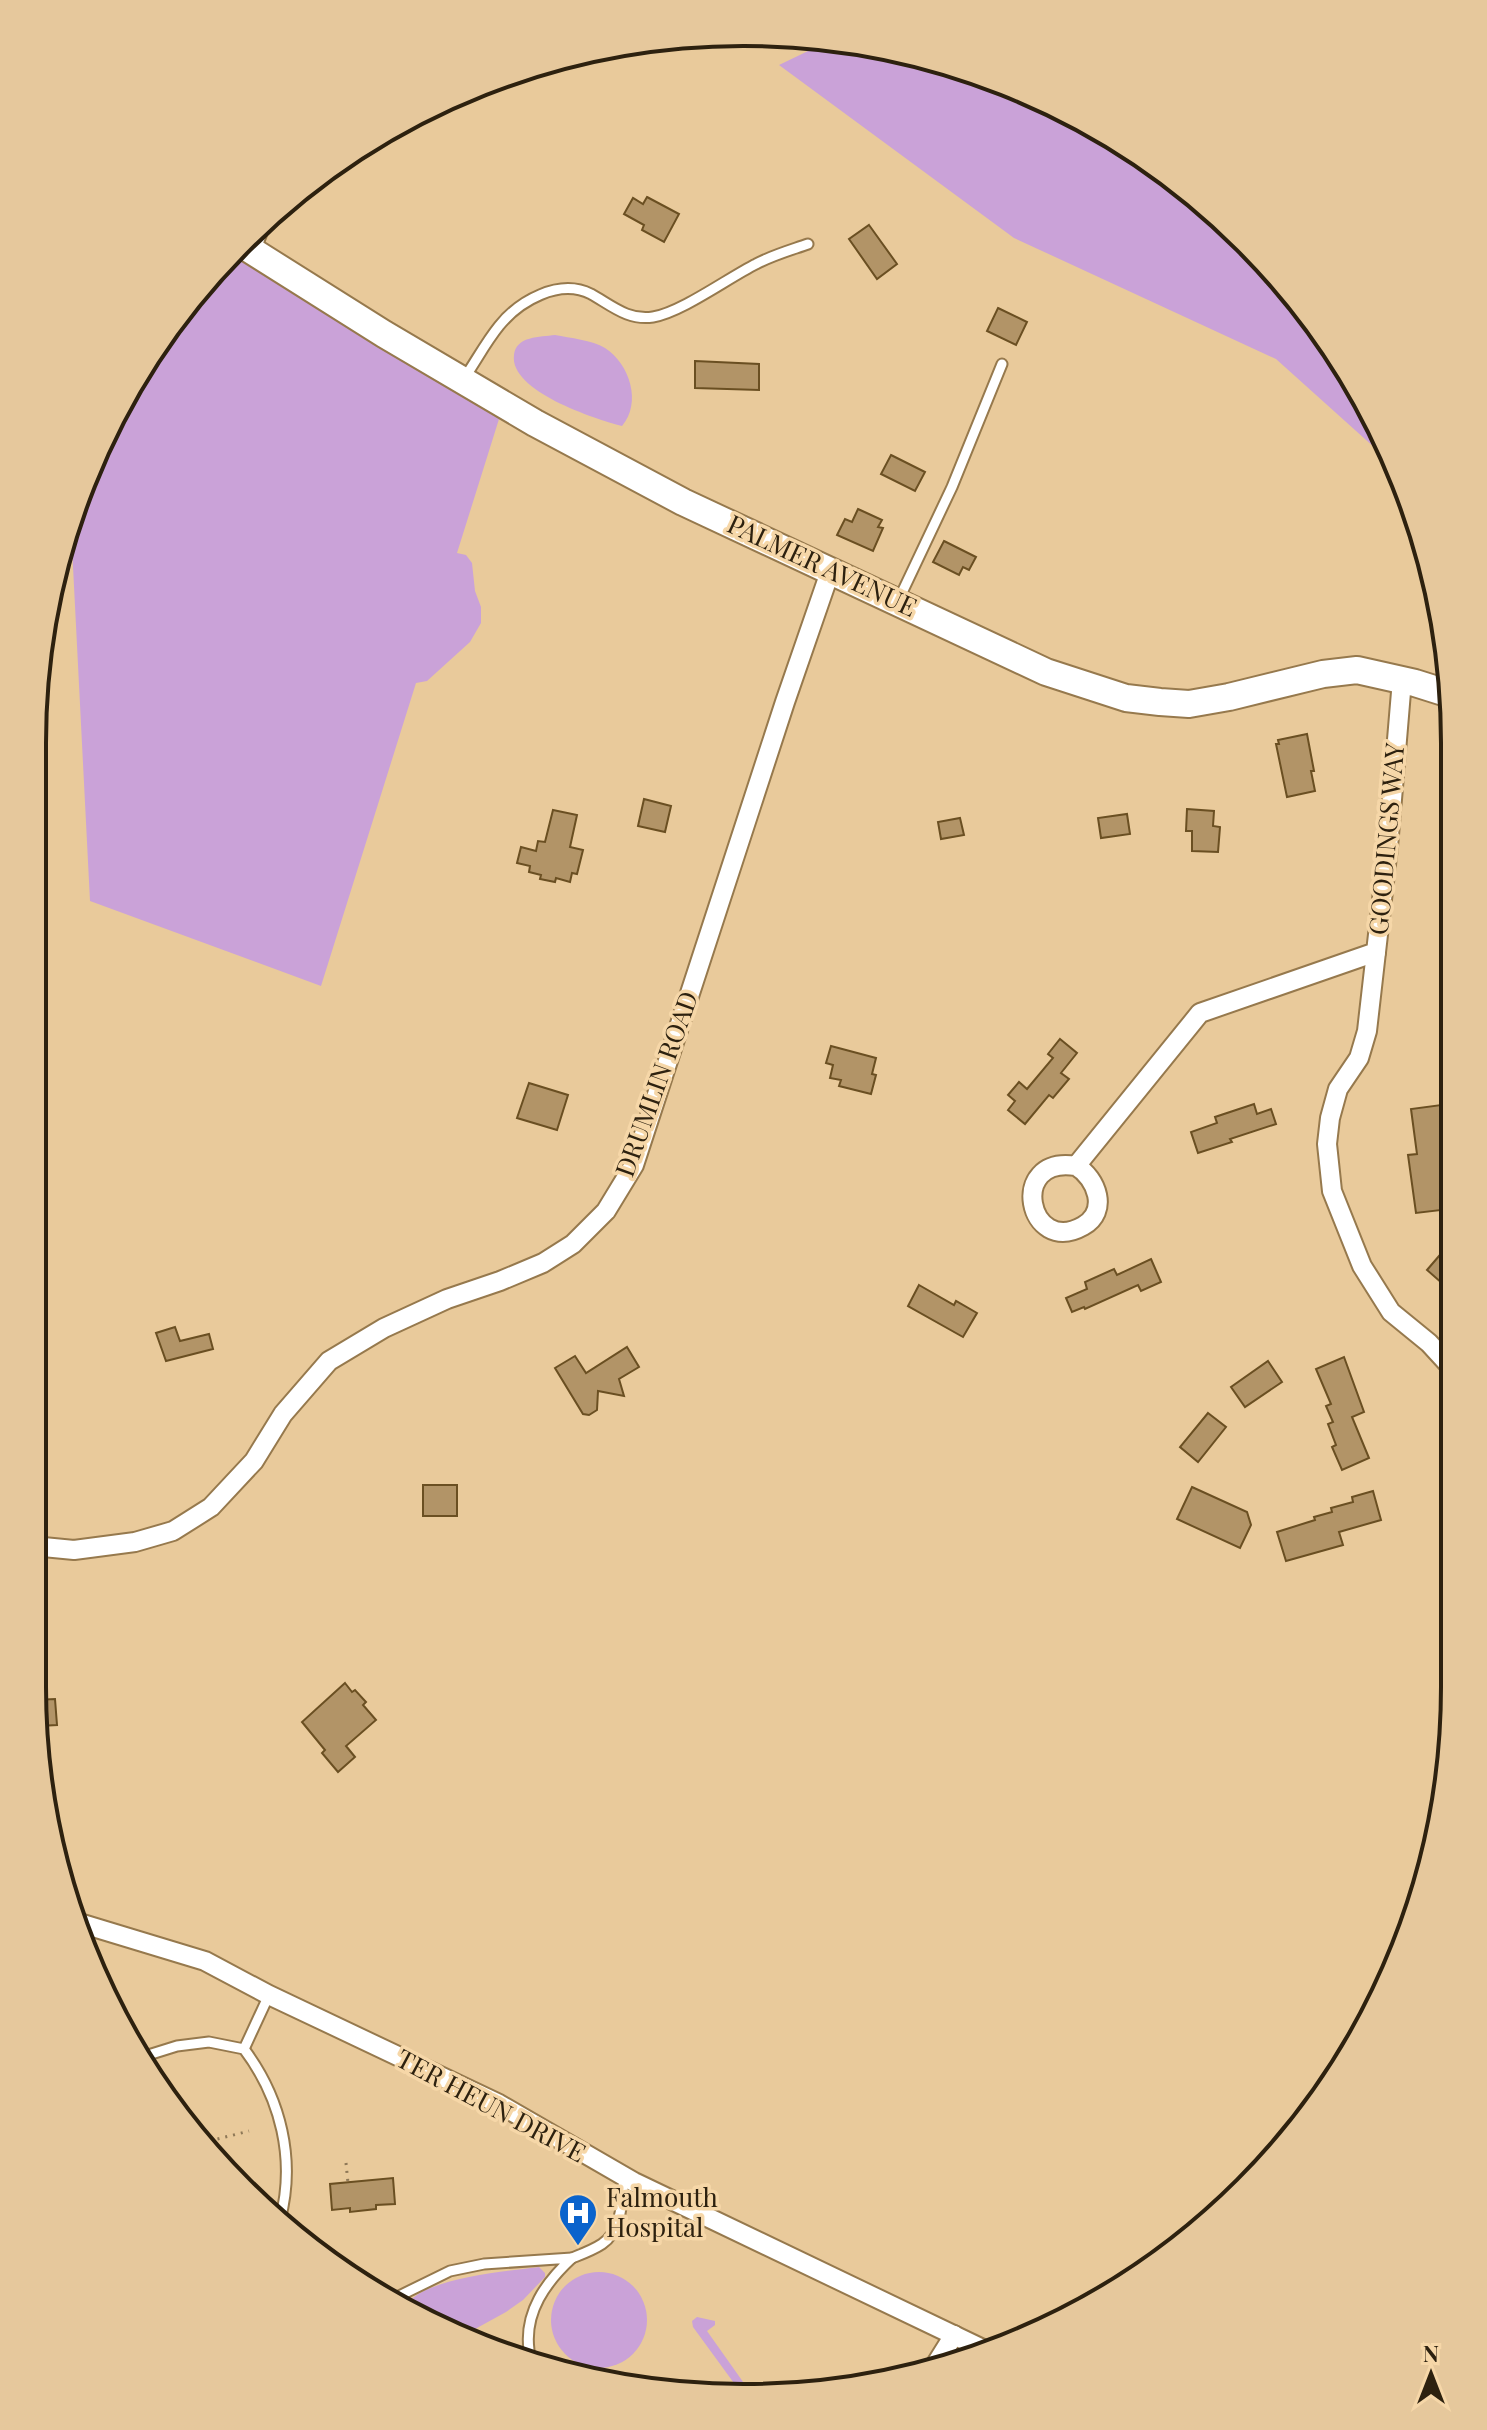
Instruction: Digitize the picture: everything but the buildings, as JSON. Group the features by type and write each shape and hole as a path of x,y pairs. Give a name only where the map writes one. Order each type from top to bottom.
{"main road":[{"name":"PALMER AVENUE","path":"250,250 384,334 535,423 683,502 1046,672 1126,698 1189,704 1323,674 1357,670 1439,691"}],"street":[{"name":"DRUMLIN ROAD","path":"46,1547 74,1550 135,1542 173,1531 211,1507 254,1461 283,1414 329,1361 397,1322 447,1299 543,1263 573,1244 606,1211 634,1165 831,569"},
{"name":"GOODINGS WAY","path":"1076,1166 1200,1013 1376,952 1402,680"},
{"path":"1376,952 1367,1031 1359,1058 1338,1089 1330,1118 1327,1144 1332,1191 1362,1266 1391,1312 1441,1356"},
{"name":"TER HEUN DRIVE","path":"89,1926 205,1961 269,1995 499,2104 624,2176 974,2345"},
{"path":"942,2355 954,2335"}],"lane":[{"path":"463,380 500,325 522,306 547,291 567,289 588,292 633,317 652,317 673,311 760,262 808,244"},
{"path":"898,601 952,487 1002,364"},
{"path":"244,2049 269,1995"},
{"path":"151,2054 177,2046 209,2042 244,2049 259,2068 286,2145 288,2172 282,2210"},
{"path":"529,2350 528,2325 533,2308 556,2273 572,2258 606,2242 611,2235 621,2213 624,2176"},
{"path":"402,2295 450,2271 484,2264 572,2258"}],"path":[{"path":"214,2140 249,2131"},
{"path":"346,2163 348,2183"}],"shaded area":[{"path":"811,49 880,59 924,70 968,83 1052,118 1131,164 1203,219 1268,284 1323,356 1348,395 1375,448 1276,359 1014,238 779,65"},
{"path":"241,260 499,419 457,553 466,555 472,563 481,623 470,642 427,681 416,683 321,986 90,901 72,555 99,477 139,395 190,319"},
{"path":"555,335 600,345 621,364 632,395 628,417 622,426 556,401 525,380 516,368 514,355 519,344"},
{"path":"539,2267 545,2277 523,2300 474,2330 412,2300 432,2287"},
{"path":"590,2273 608,2273 626,2280 639,2293 646,2311 646,2329 639,2347 626,2360 608,2367 592,2367 572,2360 559,2347 552,2329 552,2311 559,2293 572,2280"},
{"path":"697,2317 715,2321 715,2325 707,2331 744,2384 734,2384 693,2327 692,2321"}],"place":[{"name":"Falmouth Hospital","path":"578,2247"}]}
